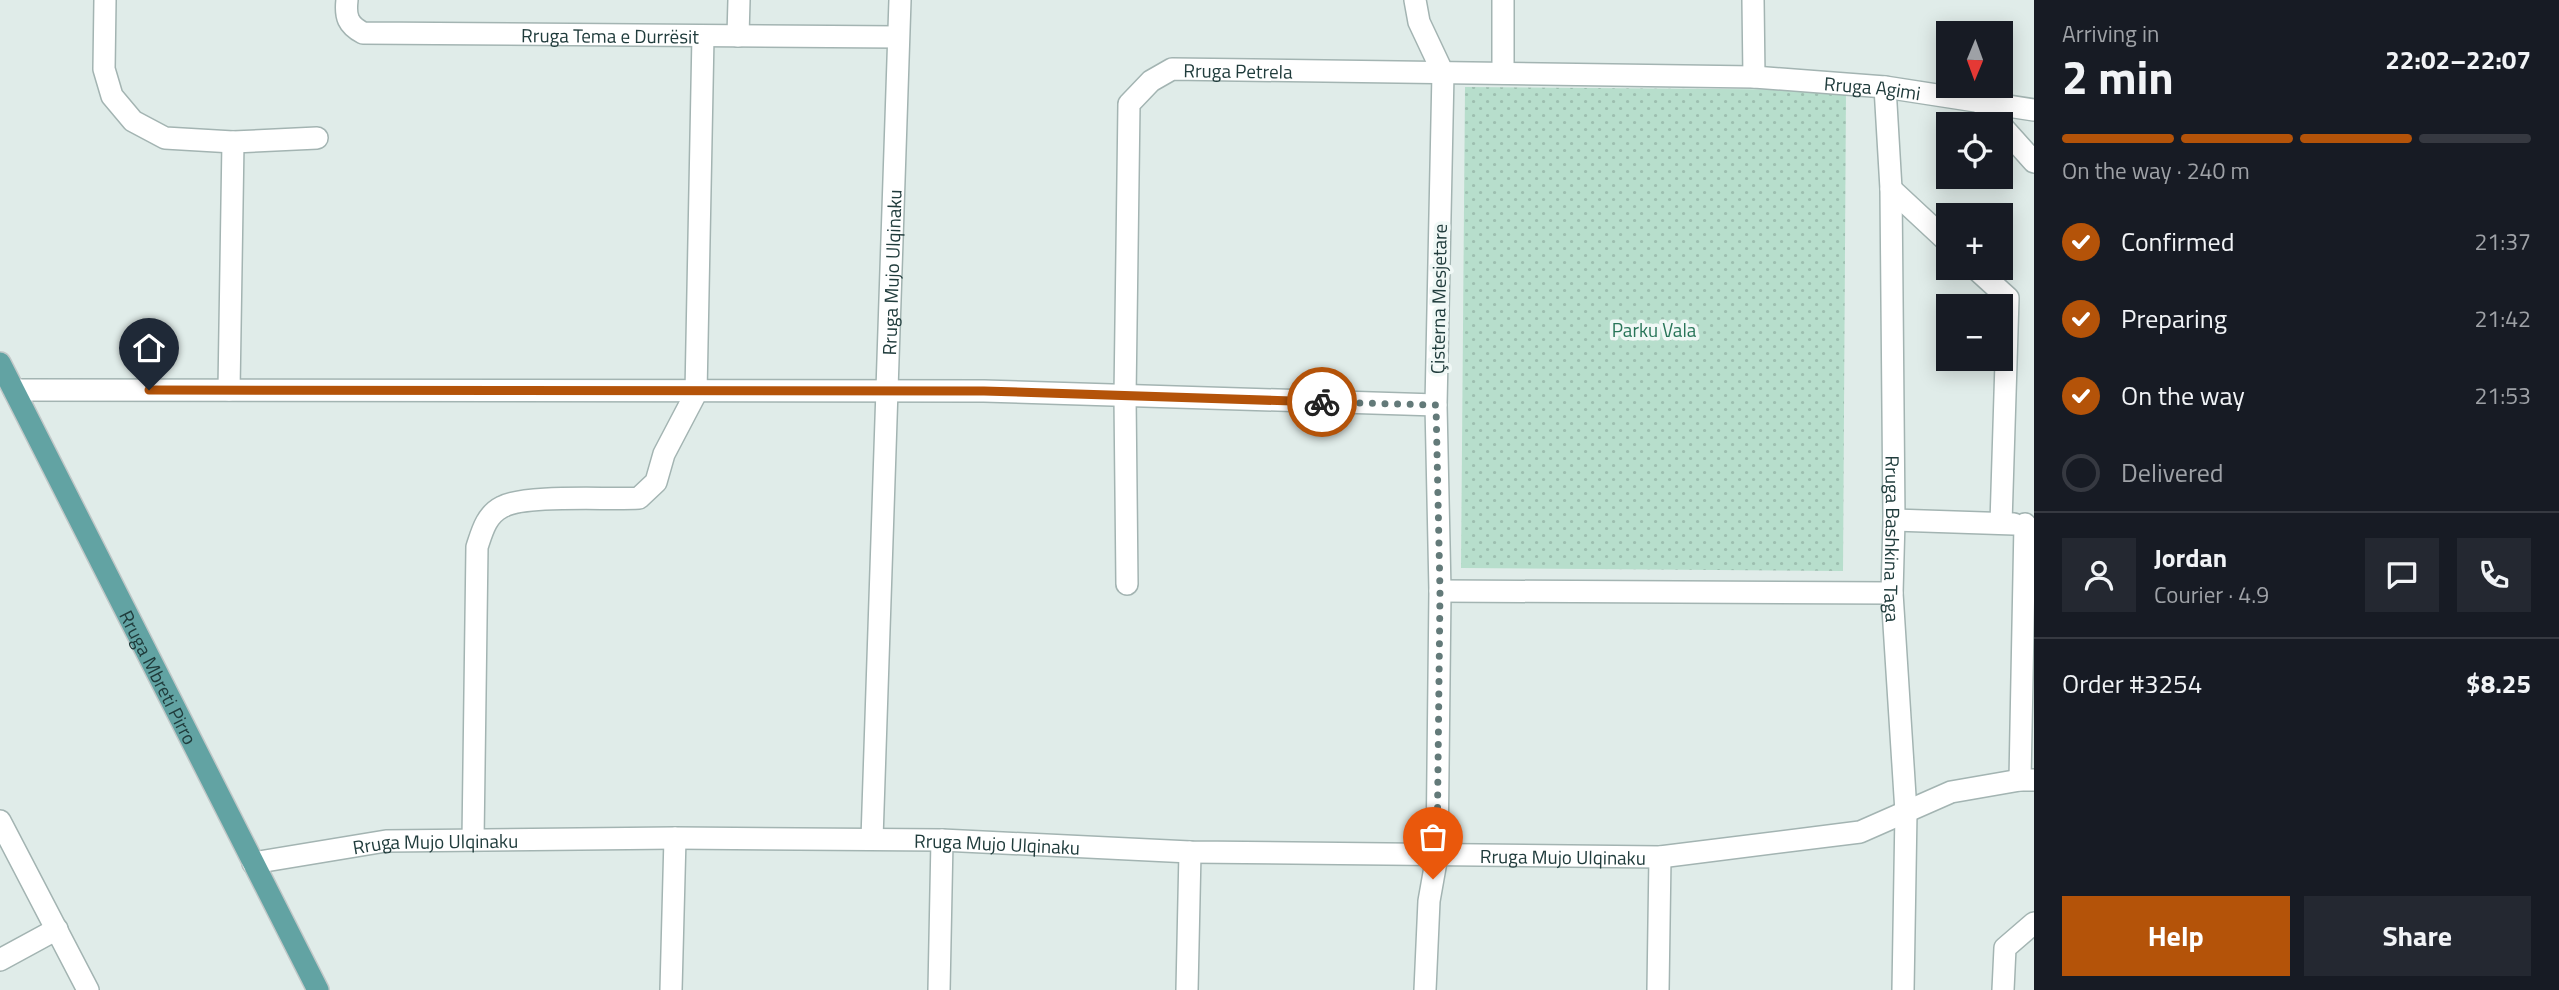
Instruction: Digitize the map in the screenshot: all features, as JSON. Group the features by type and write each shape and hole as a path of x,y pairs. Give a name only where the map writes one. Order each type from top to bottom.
{"main road":[{"name":"Rruga Mbreti Pirro","path":"0,363 318,990"}],"street":[{"path":"105,0 104,69 112,96 133,121 165,138 233,142 317,138"},
{"name":"Rruga Tema e Durrësit","path":"347,0 347,20 352,27 363,33 898,37"},
{"path":"738,0 738,36"},
{"name":"Rruga Mujo Ulqinaku","path":"872,839 900,0"},
{"name":"Çisterna Mesjetare","path":"1415,0 1419,22 1443,73 1436,405 1440,592 1437,856 1429,901 1425,990"},
{"path":"1503,0 1503,73"},
{"path":"1753,0 1754,77"},
{"path":"473,840 477,548 484,524 501,507 525,500 639,498 656,482 664,454 696,393 703,36"},
{"name":"Rruga Petrela","path":"1127,584 1125,397 1129,104 1151,82 1172,69 1754,77"},
{"name":"Rruga Agimi","path":"1754,77 1885,87 2034,110"},
{"name":"Rruga Bashkina Taga","path":"1885,87 1891,189 1894,520 1892,593 1906,812 1903,990"},
{"path":"1982,104 2034,162"},
{"path":"229,390 233,142"},
{"path":"1891,189 1936,231"},
{"path":"1988,280 2008,298 2001,523"},
{"path":"14,390 696,393 984,391 1436,405"},
{"path":"1894,520 2029,525 2027,780"},
{"path":"1440,592 1892,593"},
{"name":"Rruga Mujo Ulqinaku","path":"253,863 386,841 675,838 942,840 1190,852 1660,857 1860,832 1951,792 2027,780"},
{"path":"0,821 88,990"},
{"path":"671,990 675,838"},
{"path":"939,990 942,840"},
{"path":"1187,990 1190,852"},
{"path":"1658,990 1660,857"},
{"path":"2003,990 2006,948 2034,923"},
{"path":"0,960 57,929"}],"green space":[{"name":"Parku Vala","path":"1465,87 1846,90 1843,571 1461,568"}],"way so far":[{"path":"1322,402 1436,405 1440,618 1437,856 1433,879"}],"route":[{"path":"149,390 696,393 984,391 1322,402"}]}
